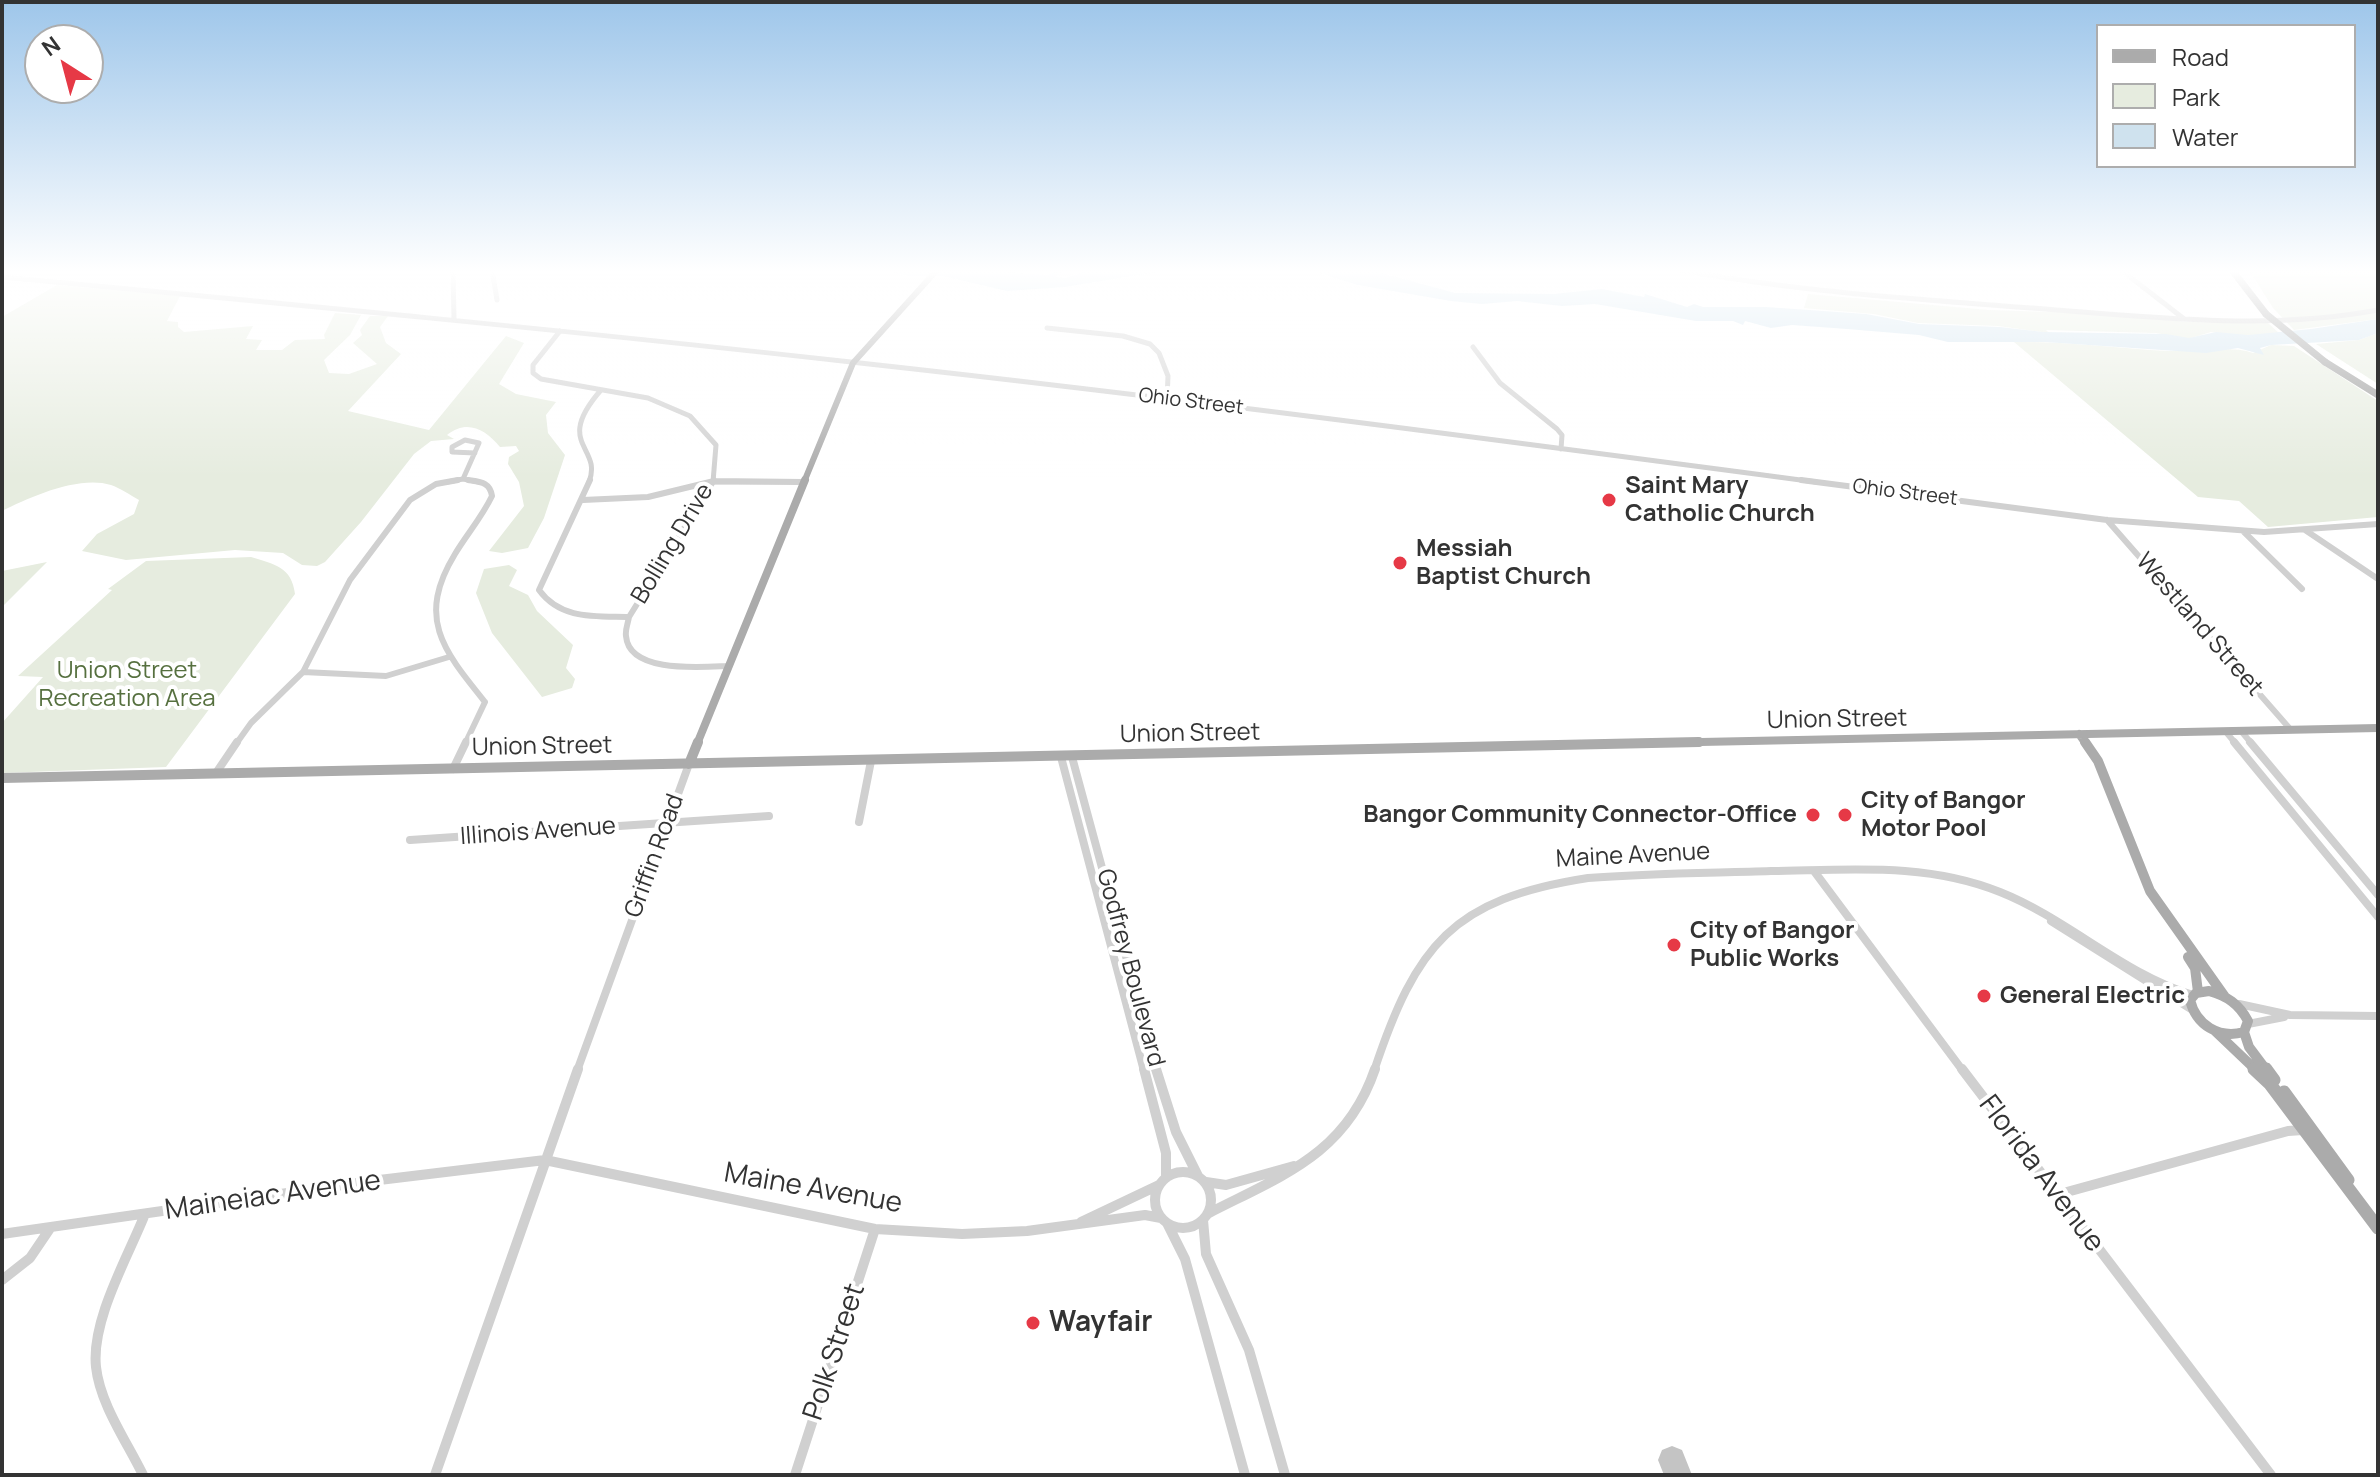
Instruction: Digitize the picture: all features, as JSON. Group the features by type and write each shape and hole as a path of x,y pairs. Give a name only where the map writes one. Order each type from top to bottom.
{"highway":[{"path":"2300,339 2378,393"}],"main road":[{"name":"Griffin Road","path":"689,764 853,363 875,339"},
{"name":"Union Street","path":"2,778 214,776 2378,728"},
{"path":"2079,734 2098,761 2135,859 2195,968 2196,994"},
{"path":"2157,902 2230,999 2245,1014 2246,1028 2259,1062 2316,1132 2365,1211"},
{"path":"2230,999 2209,991 2196,994 2190,1000 2191,1009 2199,1020 2215,1031 2270,1084 2378,1228"},
{"path":"2215,1031 2232,1035 2246,1028"}],"street":[{"name":"Bolling Drive","path":"554,339 533,365 533,373 541,379 648,398 690,416 716,445 714,481 629,617 625,630 628,645 655,665 728,666"},
{"name":"Ohio Street","path":"633,339 1167,399 2107,520 2243,531 2378,524"},
{"path":"1134,339 1153,346 1159,353 1170,383 1167,399"},
{"path":"1473,347 1500,383 1557,429 1562,435 1561,449"},
{"path":"601,390 577,419 577,432 593,472 583,500 551,556 539,590 546,603 564,614 629,617"},
{"path":"463,479 480,445 474,440 457,443 451,450 458,454 475,453"},
{"path":"214,776 251,723 303,672 350,580 410,500 430,486 463,479 485,483 491,489 492,496 437,586 433,618 449,657 485,702 453,769"},
{"path":"583,500 648,497 714,481 803,482"},
{"name":"Westland Street","path":"2107,520 2291,730"},
{"path":"2305,530 2378,579"},
{"path":"2243,531 2302,589"},
{"path":"303,672 386,676 449,657"},
{"path":"2241,731 2378,895"},
{"path":"2226,732 2378,917"},
{"name":"Godfrey Boulevard","path":"1067,757 1159,1080 1176,1132 1201,1179"},
{"name":"Godfrey Boulevard","path":"1067,757 1166,1153 1162,1181"},
{"path":"859,822 871,761"},
{"name":"Griffin Road","path":"435,1475 689,764"},
{"name":"Illinois Avenue","path":"410,840 769,816"},
{"name":"Maine Avenue","path":"1206,1216 1312,1160 1336,1140 1360,1107 1404,991 1424,958 1454,928 1492,903 1528,888 1575,877 1906,869 1942,873 1980,884 2065,924 2142,973 2196,994"},
{"name":"Florida Avenue","path":"1814,871 2056,1195 2271,1475"},
{"name":"Maine Avenue","path":"2046,917 2191,1009"},
{"path":"2230,999 2258,1011 2378,1016"},
{"path":"2246,1028 2302,1015"},
{"path":"2056,1195 2288,1131 2303,1130"},
{"name":"Maine Avenue","path":"545,1160 875,1229 962,1234 1075,1225 1145,1215 1164,1220"},
{"name":"Maineiac Avenue","path":"2,1234 371,1181 545,1160"},
{"name":"Maine Avenue","path":"1201,1179 1215,1185 1244,1182 1312,1160"},
{"path":"1245,1475 1185,1259 1154,1203 1162,1181 1181,1173 1201,1179 1212,1196 1206,1216 1206,1254 1249,1350 1285,1475"},
{"name":"Maine Avenue","path":"1075,1225 1162,1181"},
{"path":"143,1475 100,1382 96,1366 102,1322 145,1214"},
{"path":"1164,1220 1181,1227 1206,1216"},
{"path":"2,1280 30,1258 51,1227"},
{"name":"Polk Street","path":"795,1475 875,1229"}],"green space":[{"path":"2,339 246,339 262,340 256,350 282,350 295,340 346,339 324,360 329,373 349,374 377,364 353,343 358,339 384,339 401,354 348,411 429,430 504,339 514,339 524,343 499,384 516,394 556,402 546,415 548,433 565,455 544,518 528,548 502,553 489,551 524,506 519,482 508,464 509,457 519,451 516,446 500,447 482,431 469,427 447,435 454,439 431,441 414,454 361,522 325,562 317,566 302,565 283,553 235,550 126,560 82,551 97,534 134,514 139,500 111,485 70,485 2,511"},
{"path":"2378,339 2378,384 2316,344"},
{"path":"2014,342 2168,351 2234,349 2253,353 2271,345 2294,346 2378,401 2378,517 2268,527 2239,501 2198,497"},
{"name":"Union Street Recreation Area","path":"251,557 286,572 295,594 166,767 2,773 2,723 43,677 18,676 112,590 108,589 146,561"},
{"path":"47,562 2,607 2,571"},
{"path":"509,565 517,570 509,586 528,595 537,611 573,645 566,668 575,679 572,688 542,697 492,633 476,593 484,569"}],"water":[{"path":"1935,339 2362,339 2271,345 2260,348 2264,355 2238,348 2206,353 2045,342 1948,342"}],"taxiway":[{"path":"1672,1460 1678,1475"}],"place":[{"name":"Saint Mary Catholic Church","path":"1609,500"},
{"name":"Messiah Baptist Church","path":"1400,563"},
{"name":"Bangor Community Connector-Office","path":"1813,815"},
{"name":"City of Bangor Motor Pool","path":"1845,815"},
{"name":"City of Bangor Public Works","path":"1674,945"},
{"name":"General Electric","path":"1984,996"},
{"name":"Wayfair","path":"1033,1323"}]}
